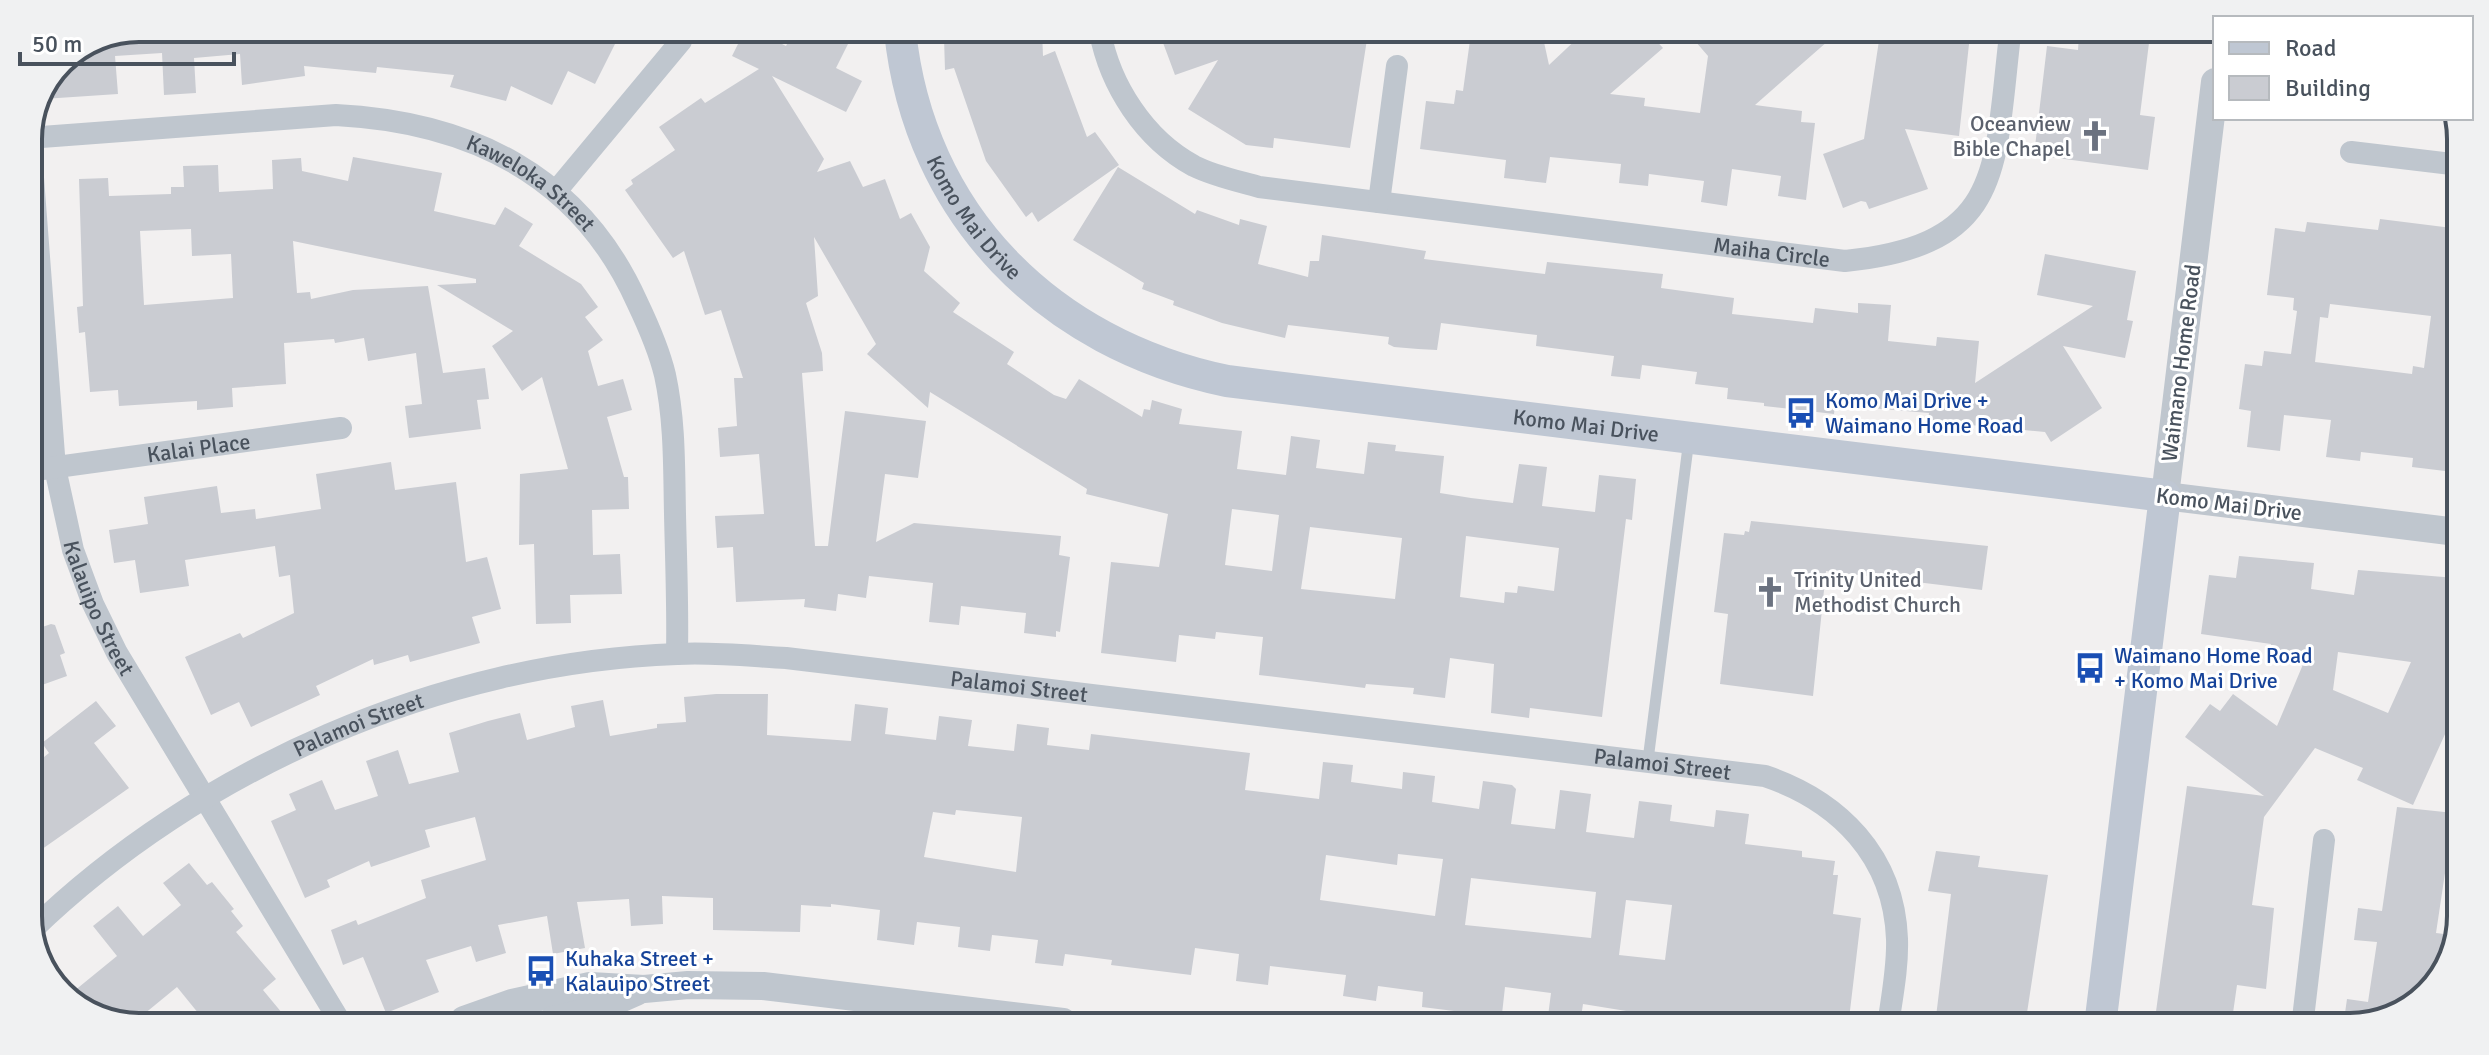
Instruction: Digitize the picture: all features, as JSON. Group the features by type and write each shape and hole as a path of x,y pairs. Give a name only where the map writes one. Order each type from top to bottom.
{"main road":[{"name":"Komo Mai Drive","path":"902,42 918,120 953,195 1000,258 1026,284 1100,337 1181,372 1227,381 2165,496"},
{"name":"Waimano Home Road","path":"2102,1013 2165,496"}],"street":[{"path":"557,190 680,42"},
{"name":"Maiha Circle","path":"1102,42 1124,100 1162,141 1193,165 1259,187 1845,261 1892,256 1924,245 1949,231 1971,213 1984,191 1997,147 2009,42"},
{"path":"1379,202 1397,66"},
{"name":"Waimano Home Road","path":"2165,496 2213,99"},
{"name":"Kaweloka Street","path":"42,137 336,115 381,117 432,127 479,144 557,190 598,235 628,280 665,374 674,438 677,654"},
{"path":"2351,152 2447,163"},
{"name":"Kalauipo Street","path":"42,303 55,468 73,550 93,604 117,653 335,1013"},
{"name":"Kalai Place","path":"42,469 341,428"},
{"name":"Komo Mai Drive","path":"2165,496 2447,531"},
{"name":"Palamoi Street","path":"42,922 114,861 204,799 290,753 407,704 509,676 677,654 786,658 1765,776 1814,796 1853,829 1873,856 1894,910 1896,966 1890,1013"},
{"path":"2304,1013 2324,840"},
{"path":"484,1013 512,1003 590,986 644,989 763,986 988,1013"},
{"path":"582,1013 644,989"}],"lane":[{"path":"1648,760 1689,438"}],"building":[{"path":"139,42 616,42 595,84 568,71 552,105 511,86 506,101 450,87 454,75 377,67 376,73 304,66 305,76 242,85 240,54 194,58 196,93 164,95 162,53 115,56 118,94 51,98 62,80 85,58 102,49"},
{"path":"739,42 778,42 786,46 788,42 848,44 836,68 862,81 846,112 772,76 824,159 817,172 850,161 863,187 885,179 900,219 911,213 930,247 924,271 960,303 953,312 1014,352 1007,364 1054,395 1066,399 1079,379 1142,417 1144,409 1150,410 1152,400 1182,409 1179,424 1242,431 1237,469 1286,475 1291,436 1320,440 1316,468 1364,474 1368,442 1396,445 1395,451 1444,456 1440,493 1471,498 1513,503 1519,464 1547,467 1542,506 1595,512 1599,475 1636,479 1632,520 1626,519 1602,717 1530,708 1529,718 1491,713 1494,664 1450,658 1445,698 1413,694 1414,688 1366,684 1365,688 1259,675 1263,637 1216,632 1215,639 1179,635 1176,662 1101,653 1111,562 1159,567 1168,514 1086,494 1087,489 930,392 928,408 867,354 876,344 814,237 818,296 806,303 822,353 823,371 802,373 815,546 828,546 845,411 926,421 918,478 885,474 876,542 914,523 1061,536 1059,555 1070,557 1060,632 1056,631 1056,637 1024,633 1026,613 961,606 959,625 929,622 933,583 869,576 866,598 838,594 836,611 804,607 805,599 736,602 733,547 717,548 715,516 764,514 759,454 720,457 718,428 737,426 734,378 743,378 721,310 705,315 684,251 673,258 625,190 633,184 631,180 675,150 659,127 701,98 705,103 759,69 732,56","holes":["1232,509 1279,515 1272,571 1225,565","1310,527 1402,538 1395,599 1301,589","1466,536 1559,548 1554,591 1518,586 1517,593 1505,592 1504,603 1460,597"]},
{"path":"944,42 1042,42 1043,56 1055,51 1087,137 1095,132 1119,165 1038,222 1032,212 1026,217 986,161 954,68 945,70"},
{"path":"1163,42 1367,42 1350,148 1274,138 1273,148 1246,145 1188,109 1218,60 1175,75"},
{"path":"1470,42 1544,42 1549,65 1573,42 1657,42 1663,48 1610,94 1645,98 1644,106 1700,113 1708,56 1696,42 1827,42 1755,105 1802,111 1801,122 1815,123 1806,200 1778,196 1781,176 1732,169 1727,206 1701,202 1704,181 1649,174 1648,186 1619,183 1621,164 1550,157 1546,183 1504,178 1506,160 1420,149 1426,101 1454,104 1456,90 1463,91"},
{"path":"1879,42 1969,42 1959,136 1905,129 1928,189 1869,209 1866,202 1861,201 1843,208 1823,154 1864,139"},
{"path":"2079,42 2149,42 2140,115 2155,117 2148,170 2034,155 2047,46 2078,50"},
{"path":"353,157 442,173 434,211 495,225 505,207 533,224 519,246 581,284 598,307 585,317 603,340 588,351 598,386 623,379 632,410 607,417 624,477 628,477 629,509 592,510 593,555 620,554 622,594 570,595 571,623 536,624 534,544 519,545 520,474 568,469 542,377 522,391 492,346 513,331 437,285 476,283 476,279 293,241 297,293 310,292 311,299 353,290 428,286 443,373 485,368 489,399 477,400 481,429 409,438 405,406 422,404 416,353 368,361 364,338 335,343 334,339 284,343 286,384 232,388 233,407 197,410 197,401 119,406 118,390 90,392 85,332 79,333 77,307 83,306 79,179 108,178 109,196 171,194 171,187 184,187 183,166 218,165 219,192 273,189 272,160 301,158 302,171 348,181","holes":["191,229 192,256 231,254 233,298 144,305 140,231"]},
{"path":"1118,167 1195,214 1197,210 1239,225 1240,219 1267,226 1258,264 1308,277 1310,261 1319,261 1322,235 1426,251 1424,259 1545,274 1547,262 1663,274 1661,288 1734,298 1732,314 1813,323 1815,308 1858,313 1858,303 1891,305 1888,341 1936,346 1937,337 1979,341 1975,383 2093,306 2037,295 2045,254 2136,271 2127,320 2133,321 2125,358 2063,346 2102,408 2051,442 2045,432 1928,421 1929,413 1835,405 1834,414 1727,399 1728,388 1695,384 1697,372 1642,365 1640,379 1611,376 1614,356 1536,346 1537,335 1441,323 1437,350 1394,347 1388,344 1389,337 1288,325 1285,338 1222,323 1173,305 1174,301 1142,289 1144,283 1073,240"},
{"path":"2380,219 2447,227 2445,471 2412,467 2413,458 2361,452 2360,461 2326,457 2331,420 2284,415 2280,451 2247,447 2251,411 2239,409 2245,364 2262,366 2264,351 2291,354 2297,311 2293,310 2294,298 2267,295 2275,228 2305,232 2307,222 2378,230","holes":["2330,304 2431,316 2424,368 2413,366 2412,374 2315,362 2320,317 2328,318"]},
{"path":"391,462 395,490 456,482 466,562 487,557 501,609 472,617 480,643 410,662 408,655 374,665 373,659 316,686 320,695 251,727 239,702 211,715 185,657 240,633 243,638 294,613 290,575 279,577 275,546 185,560 189,586 140,593 135,560 114,563 109,530 148,524 144,497 217,486 221,513 255,509 256,519 321,509 316,474"},
{"name":"Trinity United Methodist Church","path":"1751,521 1988,546 1982,590 1826,571 1813,696 1720,684 1728,614 1714,612 1724,533 1744,535 1745,531 1749,532"},
{"path":"2239,556 2314,563 2311,589 2354,595 2358,570 2447,577 2447,730 2413,805 2357,780 2363,768 2315,748 2264,817 2252,905 2274,908 2266,989 2237,985 2233,1013 2156,1013 2187,786 2264,796 2185,737 2210,704 2220,711 2233,694 2277,726 2304,662 2289,660 2290,651 2270,649 2271,644 2201,634 2209,575 2236,578","holes":["2338,652 2411,662 2388,713 2333,690"]},
{"path":"55,625 65,653 60,655 67,676 42,685 42,627"},
{"path":"768,694 767,735 851,741 855,704 888,708 885,734 936,740 939,716 972,720 968,746 1014,751 1017,724 1049,728 1047,745 1089,750 1091,734 1250,753 1245,790 1319,799 1323,762 1353,765 1351,782 1402,789 1403,772 1435,776 1432,802 1479,809 1483,781 1512,785 1516,789 1511,824 1555,829 1560,790 1591,794 1586,832 1634,838 1639,801 1672,805 1670,821 1714,827 1716,810 1749,814 1745,844 1802,851 1802,857 1835,861 1833,875 1838,875 1833,914 1861,918 1850,1013 1638,1013 1583,1004 1582,1013 1548,1013 1551,993 1505,987 1502,1013 1454,1011 1422,1007 1423,992 1378,986 1376,1001 1343,996 1346,975 1270,966 1268,985 1236,981 1239,954 1195,948 1191,975 1111,965 1112,960 1065,954 1063,966 1035,963 1038,940 992,935 990,951 958,947 960,927 917,922 914,945 877,940 880,910 831,904 831,907 801,905 800,932 713,930 713,898 662,896 663,924 631,926 629,899 577,902 585,948 553,954 547,916 498,925 506,953 476,962 471,946 426,960 439,992 386,1013 363,957 343,965 331,930 356,920 358,925 426,898 421,880 486,860 475,817 425,830 430,847 371,867 369,861 327,880 330,887 305,898 271,821 296,810 289,794 322,780 335,810 378,796 366,761 398,750 409,784 459,772 449,733 520,713 527,740 575,727 571,706 603,700 610,736 657,728 657,724 686,722 684,697","holes":["956,810 1022,817 1016,872 924,857 933,812 955,815","1398,854 1443,859 1435,916 1320,900 1326,855 1397,865","1471,878 1596,892 1591,938 1465,925","1626,900 1672,905 1665,960 1619,955"]},
{"path":"96,701 116,726 94,743 129,788 42,849 42,759 49,753 42,743"},
{"path":"2397,807 2447,812 2447,860 2436,933 2445,934 2440,953 2423,980 2404,997 2375,1010 2345,1013 2347,999 2368,1002 2377,942 2354,940 2358,908 2382,911"},
{"path":"1936,851 1980,856 1978,867 2048,875 2027,1013 1936,1013 1951,894 1928,891"},
{"path":"189,863 207,885 212,882 234,909 231,911 243,926 236,932 276,979 263,990 282,1013 198,1013 177,987 145,1013 120,1011 102,1006 76,990 117,956 93,926 118,906 143,936 181,905 163,883"}],"place":[{"name":"Oceanview Bible Chapel","path":"2095,136"},
{"name":"Komo Mai Drive + Waimano Home Road","path":"1801,413"},
{"name":"Trinity United Methodist Church","path":"1770,592"},
{"name":"Waimano Home Road + Komo Mai Drive","path":"2090,668"},
{"name":"Kuhaka Street + Kalauipo Street","path":"541,971"}]}
